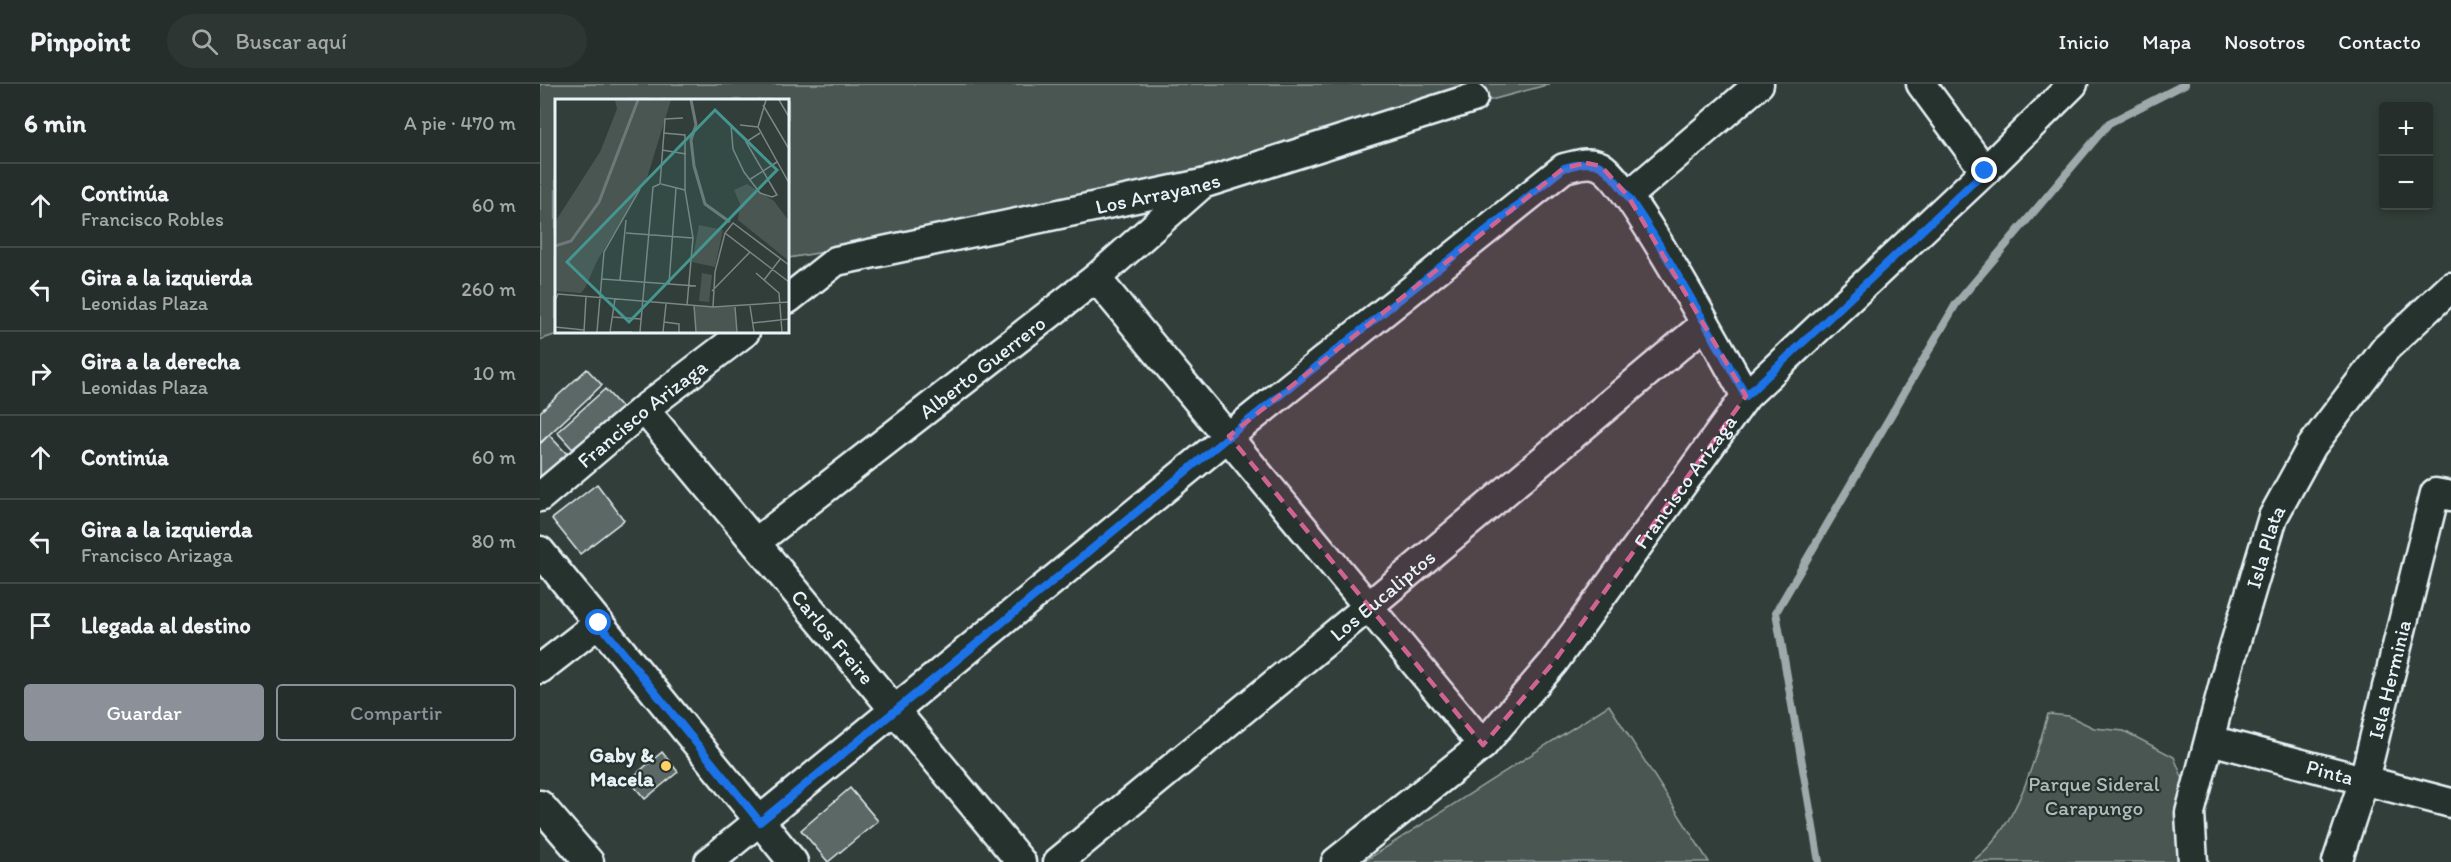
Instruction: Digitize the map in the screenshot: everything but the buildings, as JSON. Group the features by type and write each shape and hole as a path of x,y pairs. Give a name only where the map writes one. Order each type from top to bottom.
{"street":[{"path":"1628,196 1759,84"},
{"path":"1921,84 1985,171"},
{"name":"Francisco Arizaga","path":"1336,862 1483,745 1553,663 1746,396 1985,171 2073,84"},
{"name":"Los Arrayanes","path":"789,298 836,261 1202,184 1473,98"},
{"path":"710,862 1229,436 1564,168 1586,163 1601,166 1628,196 1746,396"},
{"name":"Alberto Guerrero","path":"756,542 1096,278 1202,184"},
{"path":"1096,278 1483,745"},
{"name":"Isla Plata","path":"2193,862 2190,813 2229,664 2272,517 2312,446 2386,348 2451,287"},
{"name":"Los Eucaliptos","path":"1058,862 1369,606 1705,324"},
{"name":"Francisco Arizaga","path":"540,497 644,409 744,333"},
{"name":"Carlos Freire","path":"644,409 1022,862"},
{"name":"Isla Herminia","path":"2337,862 2364,780 2443,495"},
{"path":"540,551 793,862"},
{"path":"540,669 599,623"},
{"name":"Pinta","path":"2210,740 2451,803"},
{"path":"540,805 589,862"}],"highlighted area":[{"path":"1586,163 1601,166 1628,196 1746,396 1553,663 1483,745 1229,436 1564,168"}],"green space":[{"path":"540,84 1550,84 1292,154 1180,192 789,258 789,99 555,99 555,333 560,333 540,340"},
{"path":"1609,705 1709,862 1363,862"},
{"name":"Parque Sideral Carapungo","path":"2048,714 2069,716 2094,728 2124,731 2174,757 2186,787 2182,862 1971,862 1987,849 2011,815 2029,774"}],"waterway":[{"path":"1819,862 1776,612 1956,304 2109,123 2185,84"}],"place":[{"name":"Gaby & Macela","path":"666,766"}],"route":[{"path":"599,623 760,822 1229,436 1564,168 1586,163 1601,166 1628,196 1746,396 1985,171"}]}
